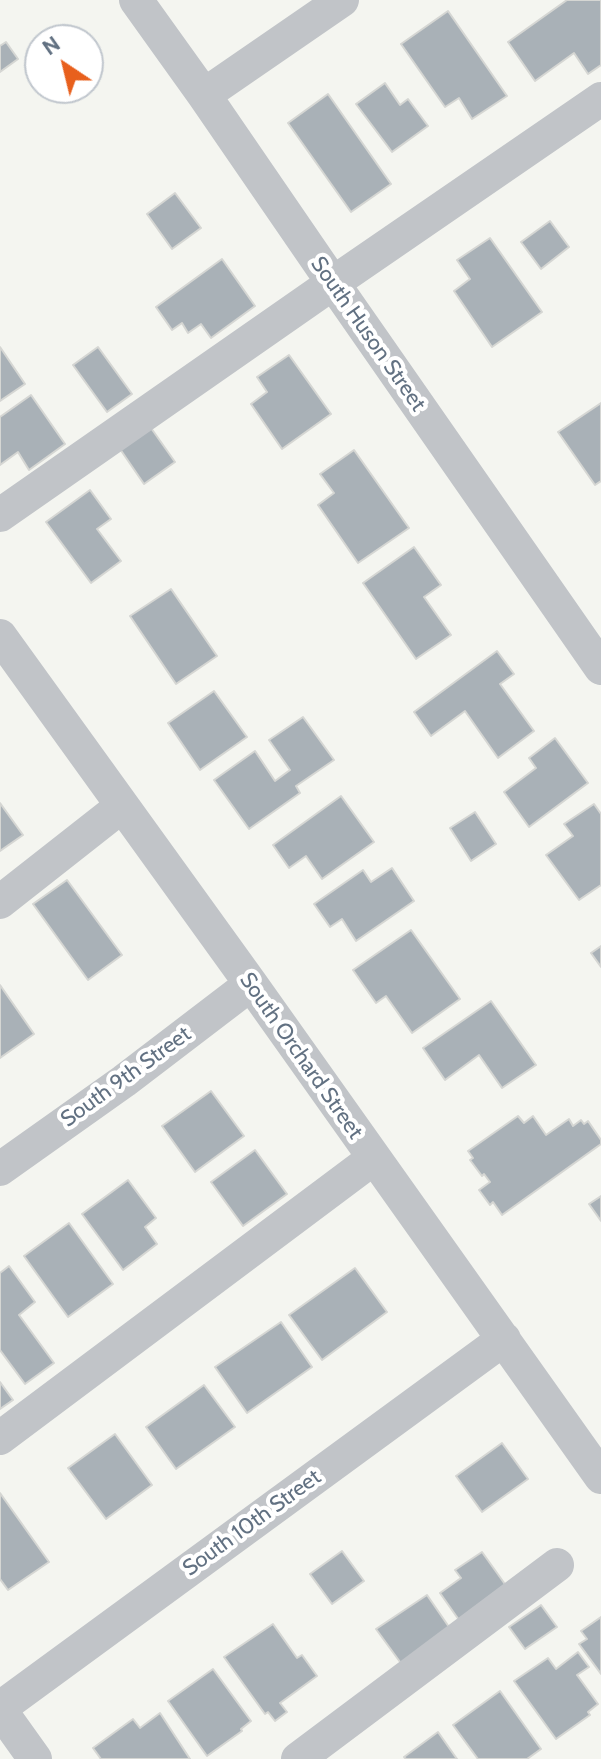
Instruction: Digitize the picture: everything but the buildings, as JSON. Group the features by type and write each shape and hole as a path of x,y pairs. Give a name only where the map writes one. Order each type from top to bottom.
{"street":[{"name":"South Huson Street","path":"136,0 601,668"},
{"path":"204,95 342,0"},
{"path":"0,515 601,99"},
{"name":"South Orchard Street","path":"0,636 601,1477"},
{"path":"0,902 122,806"},
{"name":"South 9th Street","path":"0,1169 124,1081 251,984"},
{"path":"0,1438 374,1158"},
{"name":"South 10th Street","path":"0,1709 504,1339"},
{"path":"298,1759 557,1565"},
{"path":"0,1709 35,1759"}]}
